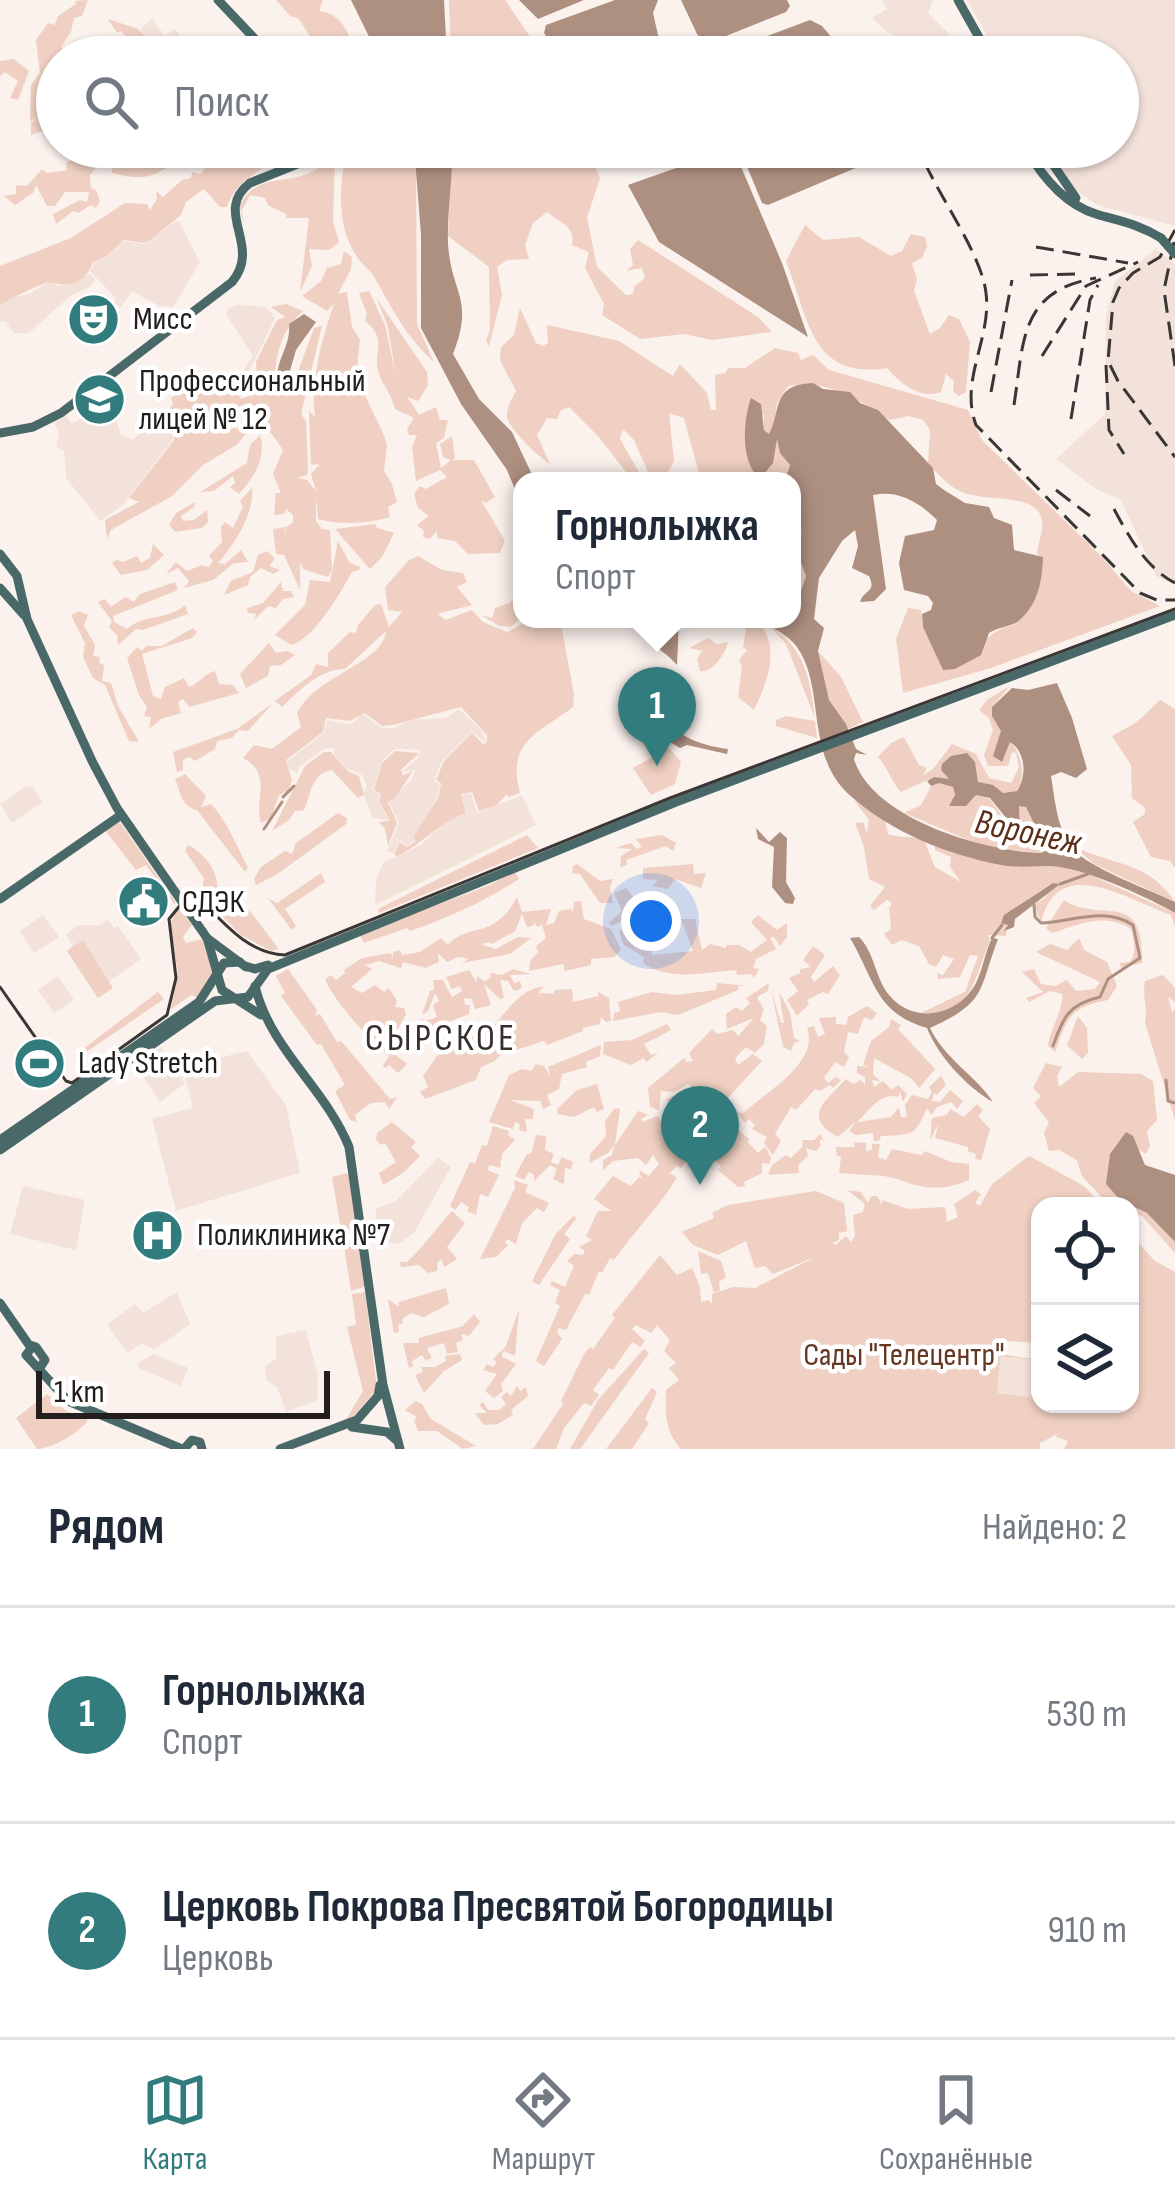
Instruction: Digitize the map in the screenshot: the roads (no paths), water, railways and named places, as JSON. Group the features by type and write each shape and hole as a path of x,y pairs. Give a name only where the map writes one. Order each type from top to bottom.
{"main road":[{"path":"220,0 254,36"},
{"path":"955,0 976,36"},
{"path":"0,433 33,427 61,413 232,282 240,272 244,250 233,211 240,191 288,168"},
{"path":"1054,168 1081,202 1138,220 1175,254"},
{"path":"1038,169 1083,209 1138,224 1160,238"},
{"path":"0,554 15,577 27,619 93,764 207,938 222,990 265,1019"},
{"path":"0,572 15,577"},
{"path":"0,588 11,590 15,577"},
{"path":"0,588 27,619"},
{"path":"141,1047 199,1002 224,963 257,969 699,793 1175,613"},
{"path":"0,1150 23,1129 215,1000 248,997 266,970 699,793"},
{"path":"0,899 122,814"},
{"path":"207,938 253,975 265,1019 349,1148 388,1413 398,1444"},
{"path":"223,950 253,966 275,962"},
{"path":"0,1140 23,1129"},
{"path":"0,1307 74,1404 185,1446 196,1440 202,1449"},
{"path":"280,1449 352,1423 378,1396 382,1375"},
{"path":"370,1404 380,1404 388,1413 387,1423 372,1430"},
{"path":"361,1415 372,1430"},
{"path":"291,1449 353,1426 398,1444"}],"waterway":[{"path":"283,797 294,786"},
{"path":"264,829 282,802"},
{"name":"Воронеж","path":"1060,884 1088,874"},
{"path":"1034,905 1041,923 1099,916 1122,919 1133,925 1140,958 1108,979 1100,997 1069,1013 1053,1046"},
{"path":"992,938 1002,925"},
{"path":"1166,1080 1168,1101 1175,1103"}],"tram line":[{"path":"0,987 72,1083 167,1015 176,978 169,919 186,898 199,898 248,943 285,955 670,798 1175,609"}],"railway":[{"path":"928,168 969,245 986,293 985,326 971,392 976,425 1140,593 1175,600"},
{"path":"1175,230 1160,257 1119,288 1113,302 1108,361 1175,457"},
{"path":"1174,242 1164,290 1175,366"},
{"path":"1036,247 1128,263"},
{"path":"1042,356 1086,286 1138,262"},
{"path":"1030,275 1078,274"},
{"path":"1014,405 1024,340 1039,307 1052,294 1096,278"},
{"path":"991,392 1012,280"},
{"path":"1071,419 1090,300 1098,285"},
{"path":"1106,365 1109,430 1124,454"},
{"path":"1056,490 1090,516"},
{"path":"1114,509 1147,560 1175,583"}],"place":[{"name":"Мисс","path":"94,319"},
{"name":"Профессиональный лицей № 12","path":"100,400"},
{"name":"Горнолыжка","path":"657,766"},
{"name":"СДЭК","path":"143,902"},
{"name":"Lady Stretch","path":"39,1063"},
{"name":"Церковь Покрова Пресвятой Богородицы","path":"700,1185"},
{"name":"Поликлиника №7","path":"158,1235"}],"district":[{"name":"СЫРСКОЕ","path":"441,1038"}],"park label":[{"name":"Сады \"Телецентр\"","path":"904,1355"}]}
